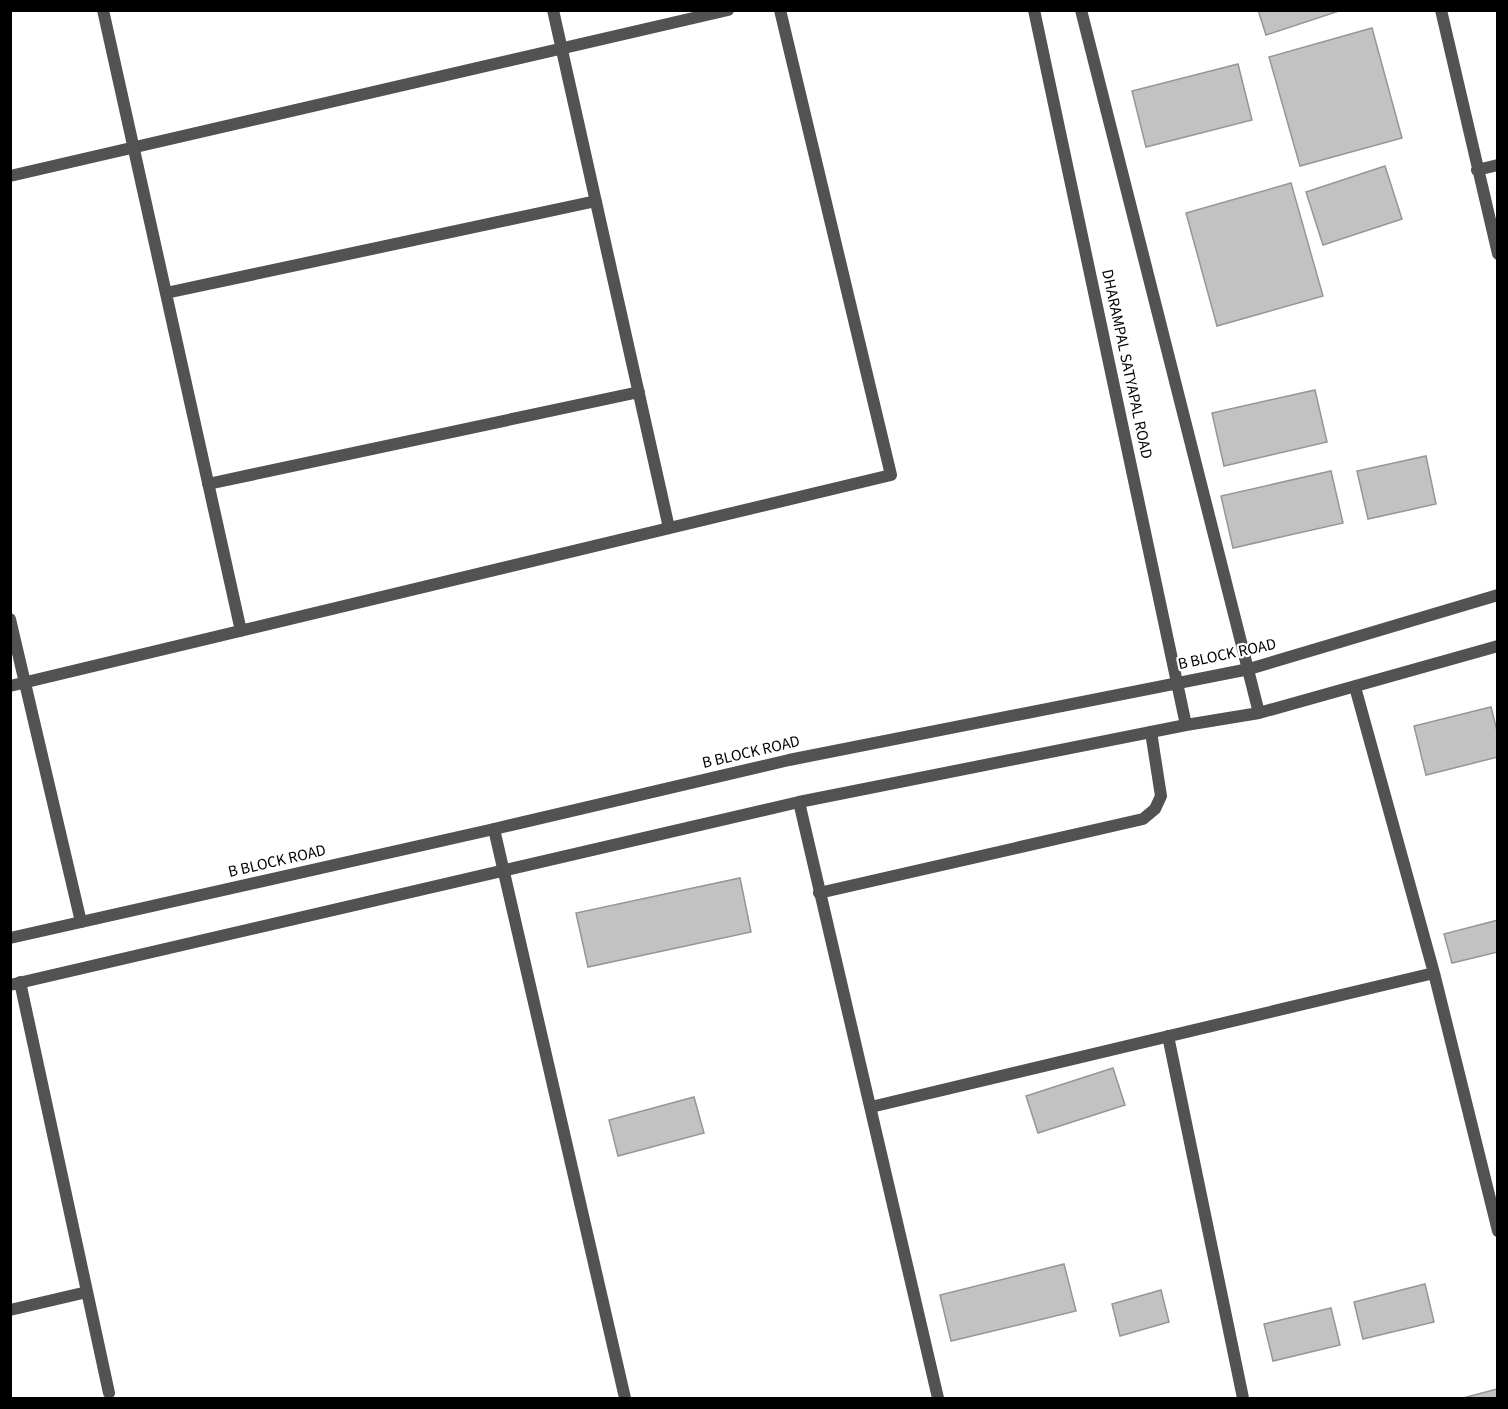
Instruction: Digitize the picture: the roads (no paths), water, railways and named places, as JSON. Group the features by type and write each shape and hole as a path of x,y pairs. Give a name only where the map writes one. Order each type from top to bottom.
{"street":[{"path":"103,10 241,631"},
{"path":"553,10 669,528"},
{"path":"10,176 728,10"},
{"path":"10,686 891,476 780,10"},
{"name":"DHARAMPAL SATYAPAL ROAD","path":"1034,10 1186,725"},
{"path":"1081,10 1259,713"},
{"path":"1441,10 1497,254"},
{"path":"1477,170 1497,165"},
{"path":"165,293 596,201"},
{"path":"208,484 639,392"},
{"name":"B BLOCK ROAD","path":"10,938 789,760 1178,681 1249,669 1497,595"},
{"path":"10,620 27,682 81,922"},
{"path":"109,1394 15,983 799,802 1186,725 1259,713 1497,646"},
{"path":"1355,687 1434,973 1497,1231"},
{"path":"819,893 1143,819 1155,809 1161,796 1151,732"},
{"path":"799,802 938,1398"},
{"path":"494,829 625,1398"},
{"path":"871,1107 1434,973"},
{"path":"1168,1036 1243,1398"},
{"path":"10,1310 87,1292"}]}
